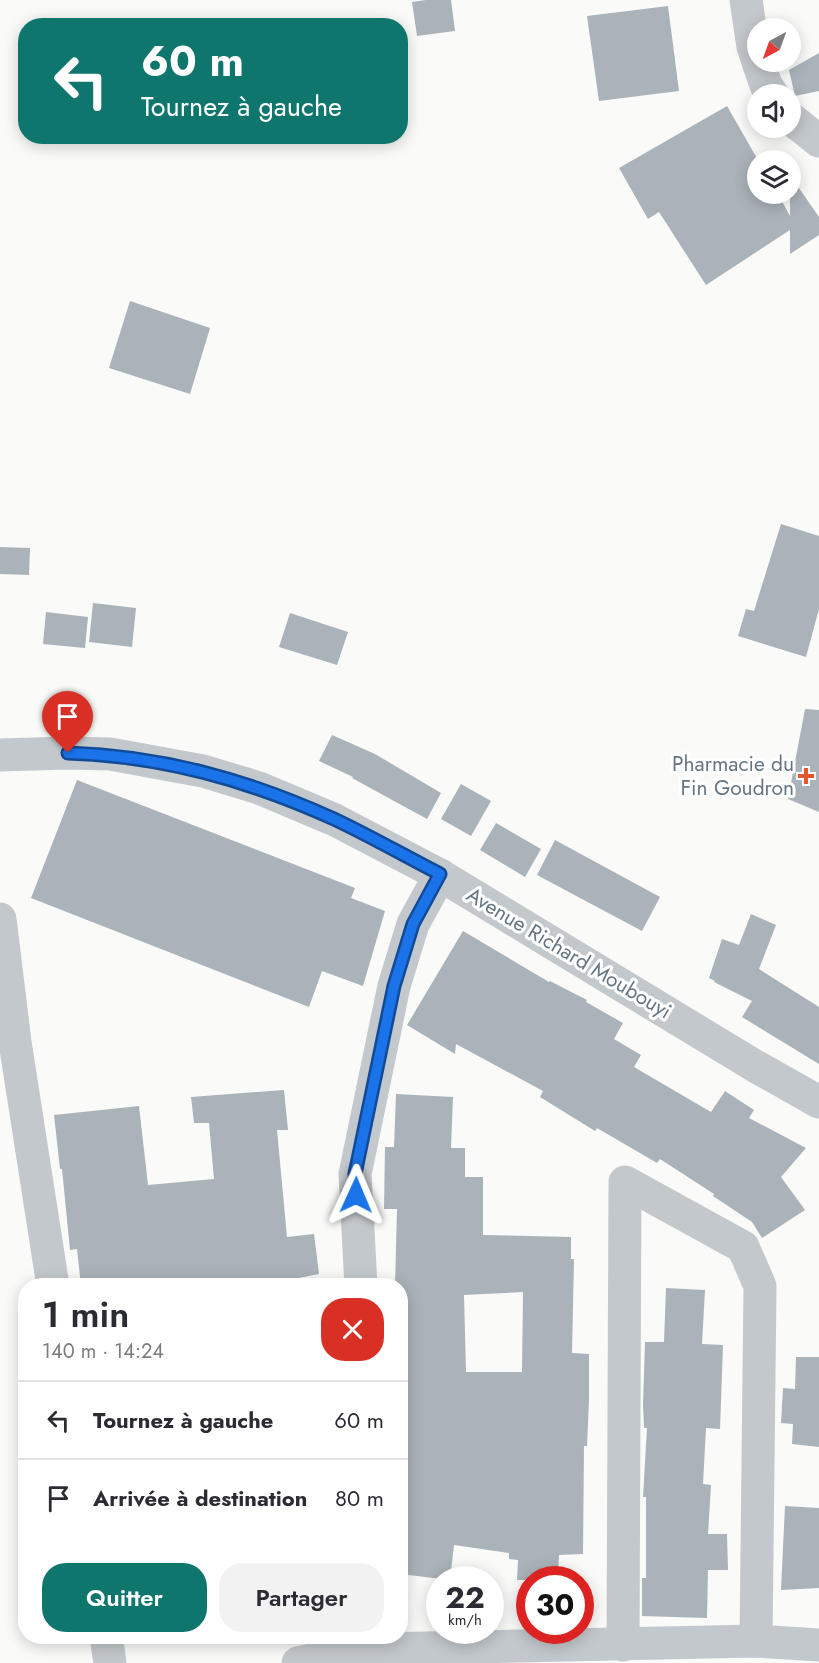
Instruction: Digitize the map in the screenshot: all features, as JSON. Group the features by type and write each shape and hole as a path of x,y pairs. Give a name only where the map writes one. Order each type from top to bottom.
{"street":[{"path":"746,0 749,18"},
{"path":"801,127 819,141"},
{"name":"Avenue Richard Moubouyi","path":"0,755 110,754 203,771 259,788 335,820 440,874 755,1066 819,1102"},
{"path":"361,1278 355,1174 394,986 413,924 440,874"},
{"path":"0,919 15,1042 52,1278"},
{"path":"623,1645 625,1182 743,1247 760,1286 756,1641"},
{"path":"298,1663 336,1651 377,1648 756,1641 819,1645"},
{"path":"107,1644 110,1663"}],"building":[{"path":"451,0 455,31 417,36 412,2"},
{"path":"668,6 679,91 599,101 587,16"},
{"path":"819,53 819,91 801,95 801,84 792,84 789,72 801,72 801,63"},
{"path":"727,106 752,150 747,150 747,204 783,204 790,216 790,204 801,204 801,191 819,217 819,235 790,254 790,230 706,285 659,212 648,219 619,168"},
{"path":"130,301 210,328 190,394 109,368"},
{"path":"781,524 819,536 819,609 806,657 738,636 746,609 754,611"},
{"path":"0,547 30,548 29,575 0,574"},
{"path":"93,603 136,608 132,647 89,642"},
{"path":"46,612 88,617 85,648 43,644"},
{"path":"290,613 348,632 337,665 279,647"},
{"name":"Pharmacie du Fin Goudron","path":"805,709 819,710 819,812 788,799"},
{"path":"332,735 375,754 441,793 427,819 353,777 319,761"},
{"path":"77,780 355,888 351,898 385,911 363,986 322,971 309,1007 31,898"},
{"path":"461,784 491,801 471,836 441,819"},
{"path":"496,823 541,849 525,877 480,850"},
{"path":"555,840 660,897 642,931 537,875"},
{"path":"751,914 776,925 759,969 819,1007 819,1064 742,1017 752,1001 709,978 722,939 739,945"},
{"path":"463,931 549,982 587,1000 586,1002 623,1023 614,1039 641,1055 634,1067 711,1112 725,1091 754,1110 749,1118 806,1148 781,1177 805,1210 762,1238 752,1222 660,1159 657,1163 597,1128 595,1131 540,1097 543,1091 456,1044 455,1054 407,1025"},
{"path":"284,1090 288,1130 277,1130 287,1237 314,1234 319,1274 299,1278 80,1278 77,1249 70,1250 54,1115 139,1106 148,1185 214,1179 209,1123 194,1123 191,1097"},
{"path":"396,1094 453,1097 451,1148 465,1148 465,1177 483,1177 483,1235 571,1237 571,1259 574,1259 572,1353 589,1354 587,1446 584,1446 583,1554 559,1555 559,1566 518,1566 518,1560 509,1559 509,1553 454,1545 452,1566 426,1566 426,1577 408,1575 408,1278 395,1278 397,1209 384,1209 385,1147 394,1147","holes":["523,1292 522,1372 466,1372 464,1295"]},
{"path":"666,1288 705,1290 702,1344 723,1345 720,1429 706,1428 703,1484 711,1485 708,1534 727,1534 728,1570 708,1570 707,1618 642,1616 642,1578 646,1578 646,1497 643,1497 647,1428 644,1428 643,1405 645,1342 664,1342"},
{"path":"796,1357 819,1357 819,1447 792,1444 793,1424 781,1423 783,1388 795,1389"},
{"path":"785,1506 819,1508 819,1588 781,1590"}],"place":[{"name":"Pharmacie du Fin Goudron","path":"806,776"}],"route":[{"path":"68,753 110,754 203,771 259,788 335,820 440,874 413,924 394,986 355,1174 356,1195"}]}
